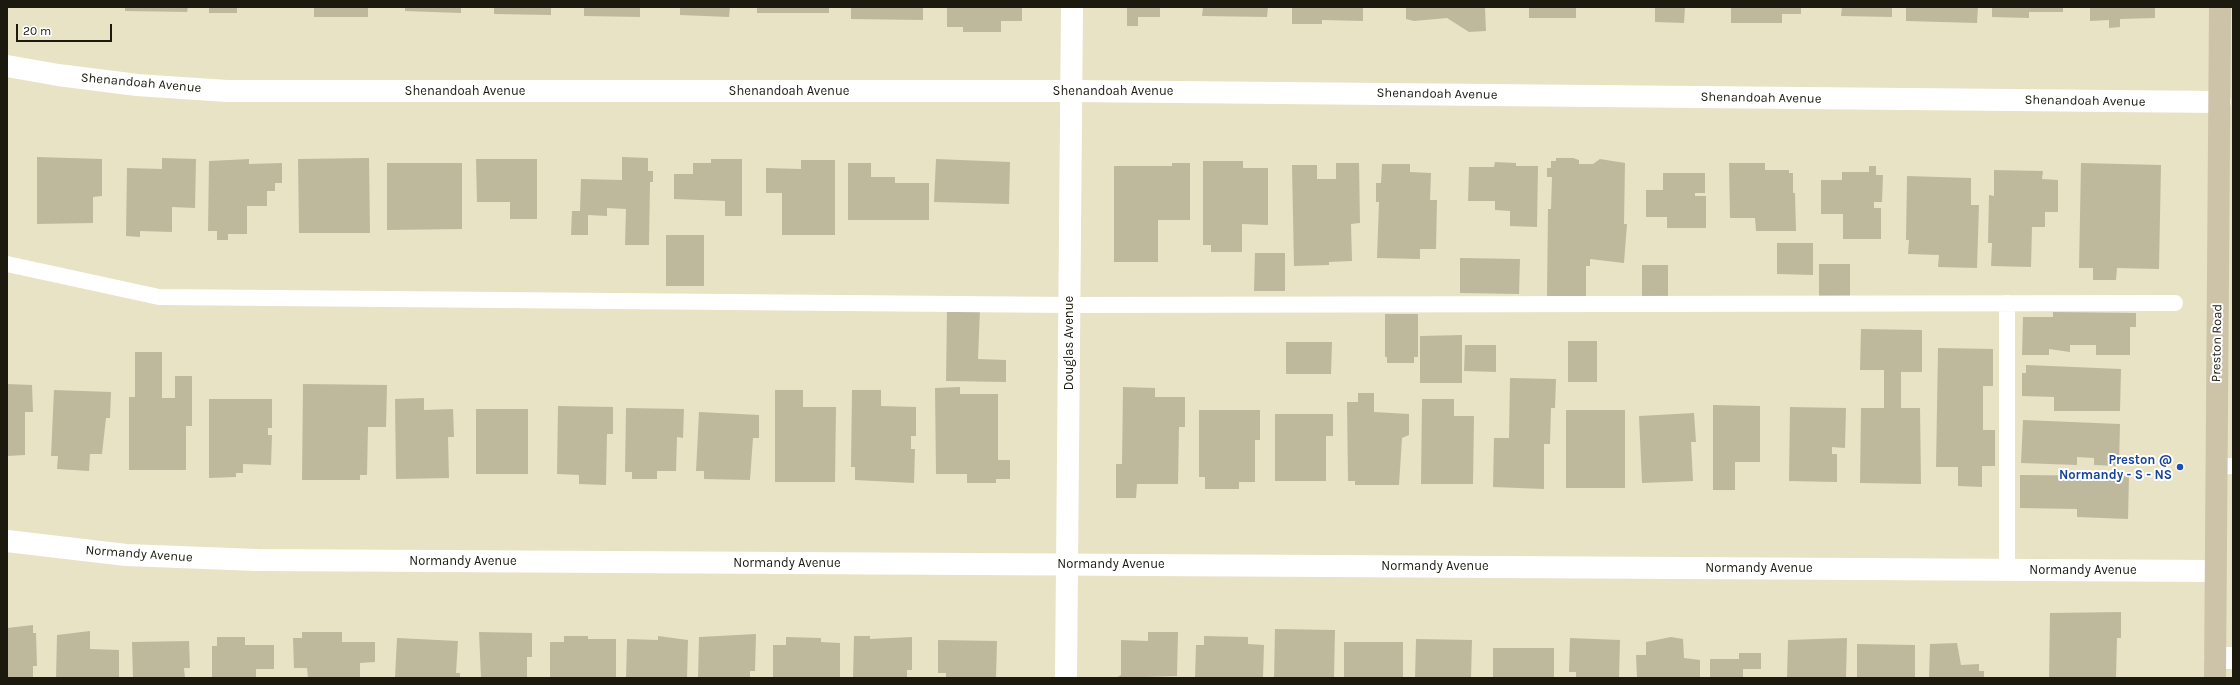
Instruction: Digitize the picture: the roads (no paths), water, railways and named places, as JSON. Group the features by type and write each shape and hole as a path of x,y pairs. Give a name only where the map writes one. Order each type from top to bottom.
{"main road":[{"name":"Preston Road","path":"2221,665 2215,571 2225,467 2226,231 2220,102 2225,16"}],"street":[{"name":"Douglas Avenue","path":"1066,678 1072,7"},
{"name":"Shenandoah Avenue","path":"7,66 58,75 137,85 227,91 1071,91 2220,102"},
{"name":"Normandy Avenue","path":"7,541 126,555 257,560 2215,571"}],"lane":[{"path":"7,264 159,297 1069,305 2176,303"},
{"path":"2007,303 2007,570"}],"place":[{"name":"Preston @ Normandy - S - NS","path":"2180,467"}]}
